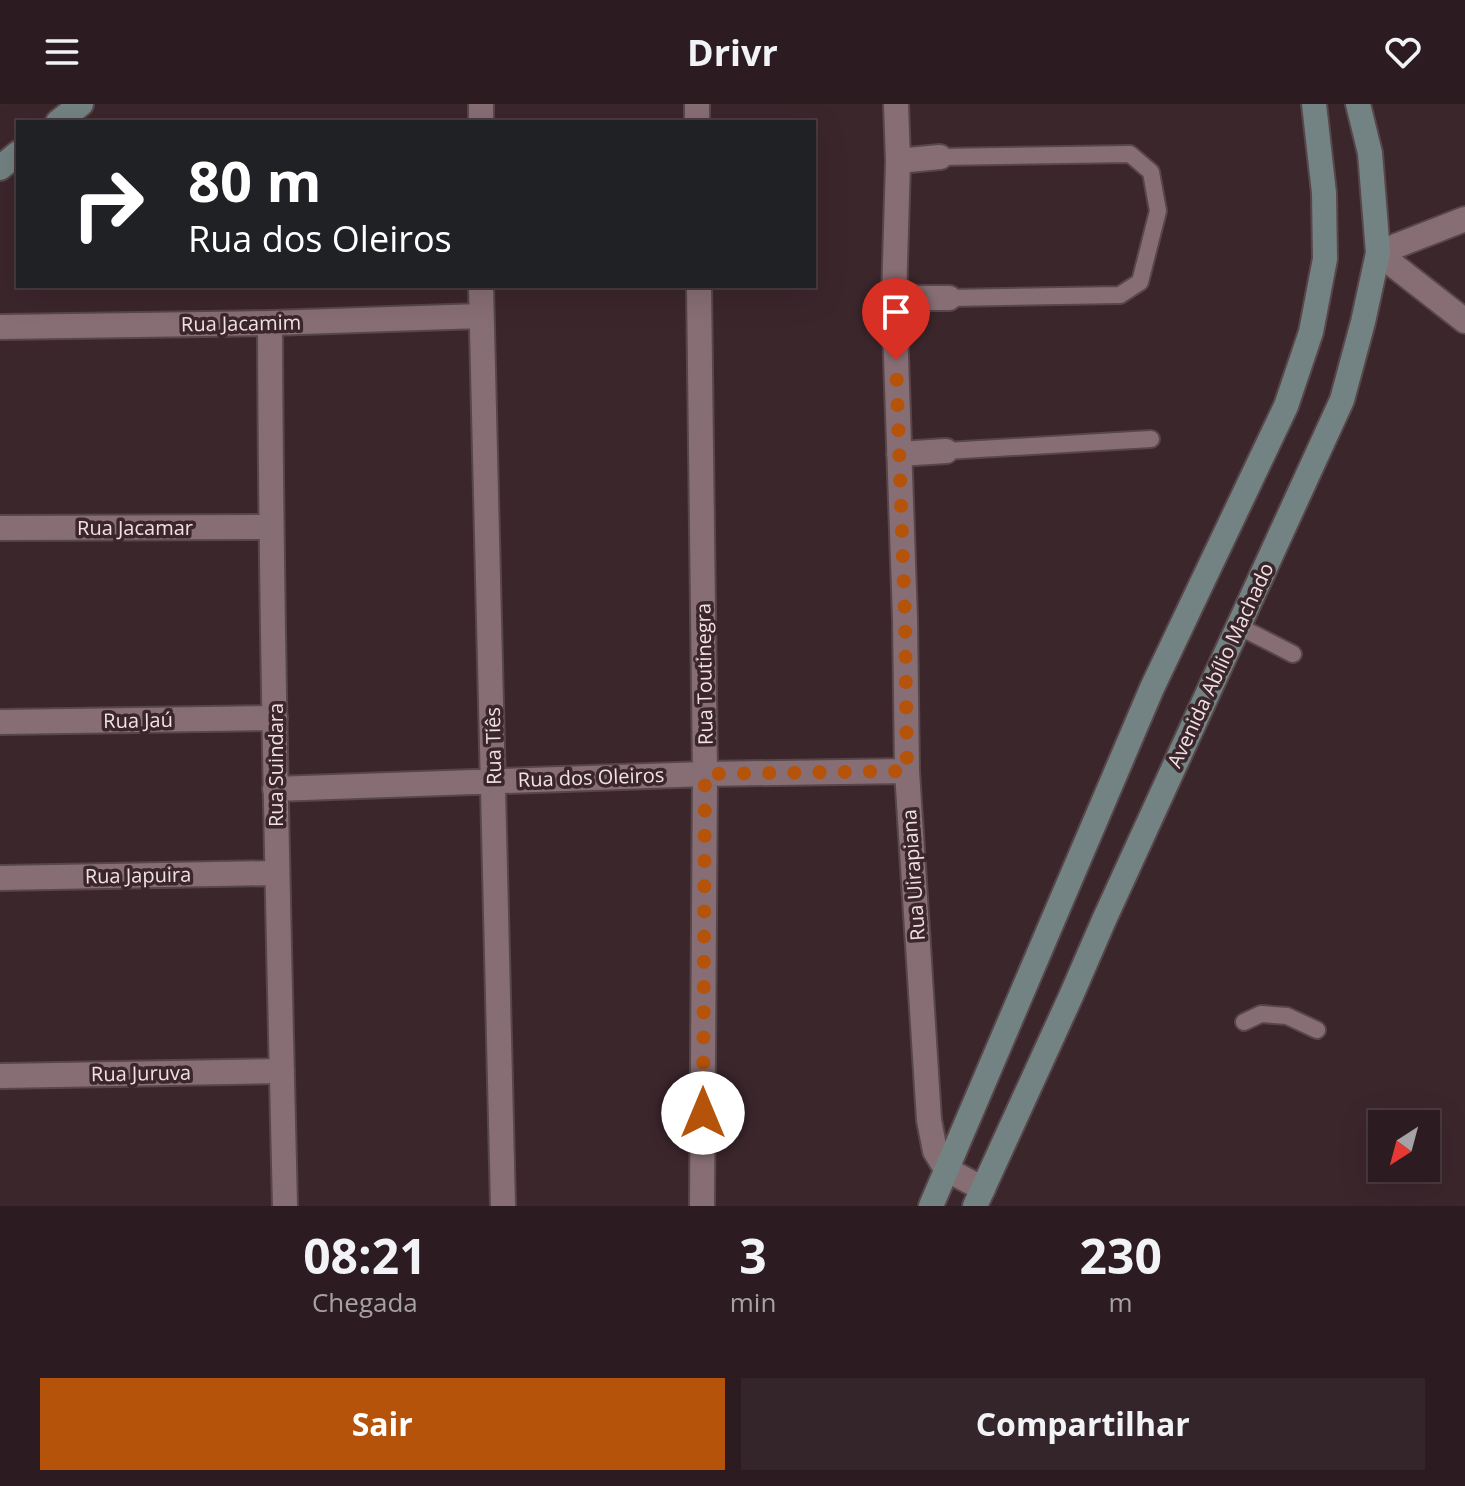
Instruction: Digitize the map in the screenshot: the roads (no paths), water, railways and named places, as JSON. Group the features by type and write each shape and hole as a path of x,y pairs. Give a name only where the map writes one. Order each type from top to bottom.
{"main road":[{"path":"61,120 81,104"},
{"path":"931,1206 1152,688 1286,406 1311,332 1325,259 1324,193 1314,104"},
{"name":"Avenida Abílio Machado","path":"979,1198 1342,400 1378,253 1370,153 1358,104"},
{"path":"0,168 16,155"}],"street":[{"name":"Rua Uirapiana","path":"896,104 898,161 894,298 907,771 929,1120 935,1151 946,1169"},
{"path":"898,161 940,157"},
{"path":"1378,253 1465,219"},
{"path":"1378,253 1465,321"},
{"name":"Rua Tiês","path":"481,288 503,1206"},
{"name":"Rua Toutinegra","path":"699,288 705,774 702,1206"},
{"path":"894,298 949,298"},
{"name":"Rua Jacamim","path":"0,327 481,316"},
{"name":"Rua Suindara","path":"270,323 276,873 285,1206"},
{"path":"899,454 946,451"},
{"name":"Rua Jacamar","path":"0,528 271,527"},
{"name":"Rua Jaú","path":"0,722 275,718"},
{"name":"Rua dos Oleiros","path":"275,789 494,780 907,771"},
{"name":"Rua Japuira","path":"0,878 276,873"},
{"name":"Rua Juruva","path":"0,1076 282,1071"},
{"path":"946,1169 979,1198"}],"lane":[{"path":"940,157 1130,154 1151,172 1158,211 1140,282 1120,295 949,298"},
{"path":"946,451 1151,439"},
{"path":"1238,626 1293,654"},
{"path":"1244,1022 1261,1014 1287,1016 1317,1030"}]}
